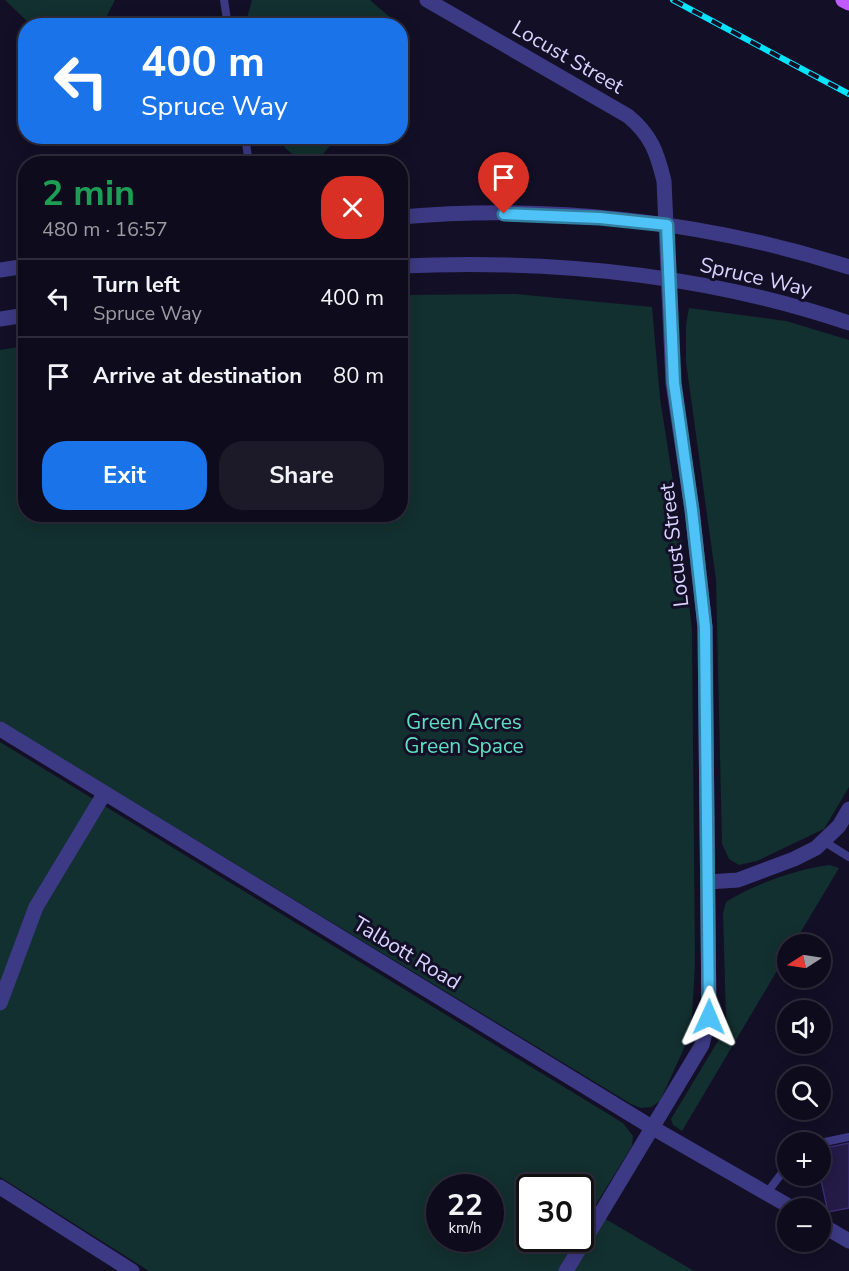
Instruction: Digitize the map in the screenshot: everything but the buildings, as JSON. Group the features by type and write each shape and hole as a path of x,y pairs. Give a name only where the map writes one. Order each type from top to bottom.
{"main road":[{"path":"843,0 849,3"}],"street":[{"name":"Locust Street","path":"427,0 628,116 645,130 659,158 663,181 674,383 692,510 705,627 709,1017 702,1045 566,1271"},
{"name":"Spruce Way","path":"408,217 513,214 600,218 667,225 735,238 849,267"},
{"name":"Spruce Way","path":"408,266 472,264 574,267 669,279 771,299 849,323"},
{"path":"0,270 18,267"},
{"path":"0,319 18,316"},
{"name":"Talbott Road","path":"0,729 653,1128 777,1200"},
{"path":"0,1003 36,907 104,794"},
{"path":"708,882 738,880 794,859 825,842 849,809"},
{"path":"0,1187 132,1271"},
{"path":"831,1230 849,1241"}],"lane":[{"path":"224,0 227,18"},
{"path":"825,842 849,857"},
{"path":"831,1141 849,1137"},
{"path":"766,1194 777,1180"}],"green space":[{"path":"5,0 115,0 106,18 24,18"},
{"path":"252,0 370,0 391,18 247,18"},
{"path":"282,144 331,144 322,156 296,156"},
{"name":"Green Acres Green Space","path":"516,294 652,307 660,398 680,526 692,630 695,964 692,1017 685,1046 660,1101 651,1107 641,1108 631,1104 0,721 0,350 18,347 18,522 408,522 408,295"},
{"path":"689,308 786,321 849,340 849,787 824,829 757,861 739,865 729,859 722,844 716,580 686,362 686,325"},
{"path":"0,742 623,1123 633,1136 632,1146 594,1208 594,1174 516,1174 516,1252 594,1252 594,1212 694,1271 149,1271 0,1177"},
{"path":"830,865 839,868 800,934 777,934 777,971 682,1131 673,1125 671,1119 724,1031 726,1019 723,913 726,902 776,878"}],"railway":[{"path":"673,0 849,94"}],"route":[{"path":"504,214 600,218 667,225 674,383 692,510 705,627 709,1017"}]}
